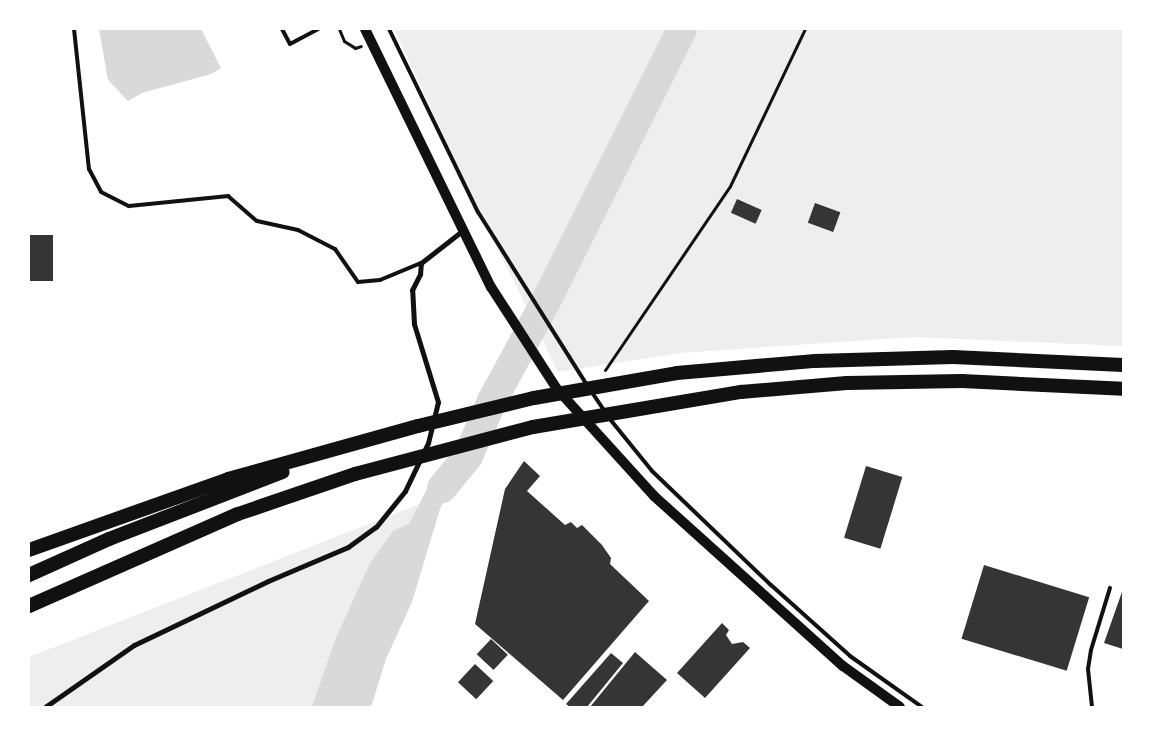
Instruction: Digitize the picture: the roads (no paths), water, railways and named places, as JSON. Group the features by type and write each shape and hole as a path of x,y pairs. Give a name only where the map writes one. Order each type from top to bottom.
{"highway":[{"path":"29,550 228,479 354,446 418,426 534,398 677,373 815,361 953,357 1123,365"},
{"path":"29,606 167,543 355,474 533,426 658,404 741,392 847,383 962,381 1123,389"},
{"path":"29,575 109,539 354,446"}],"main road":[{"path":"365,29 462,231 502,306 557,389 654,496 843,666 900,707"}],"street":[{"path":"45,707 134,645 268,580 348,547 376,527 405,491 428,443 438,402 414,324 412,290 420,274 421,263 462,231"}],"lane":[{"path":"74,29 89,169 102,192 129,206 228,196 257,221 298,230 334,249 358,282 380,280 421,263"},
{"path":"282,29 290,44 318,29"},
{"path":"389,29 478,212 524,289 617,430 652,471 764,578 850,656 922,707"},
{"path":"1092,707 1088,669 1091,650 1110,588"}],"waterway":[{"path":"442,488 468,456 492,401 545,303 682,29"}]}
